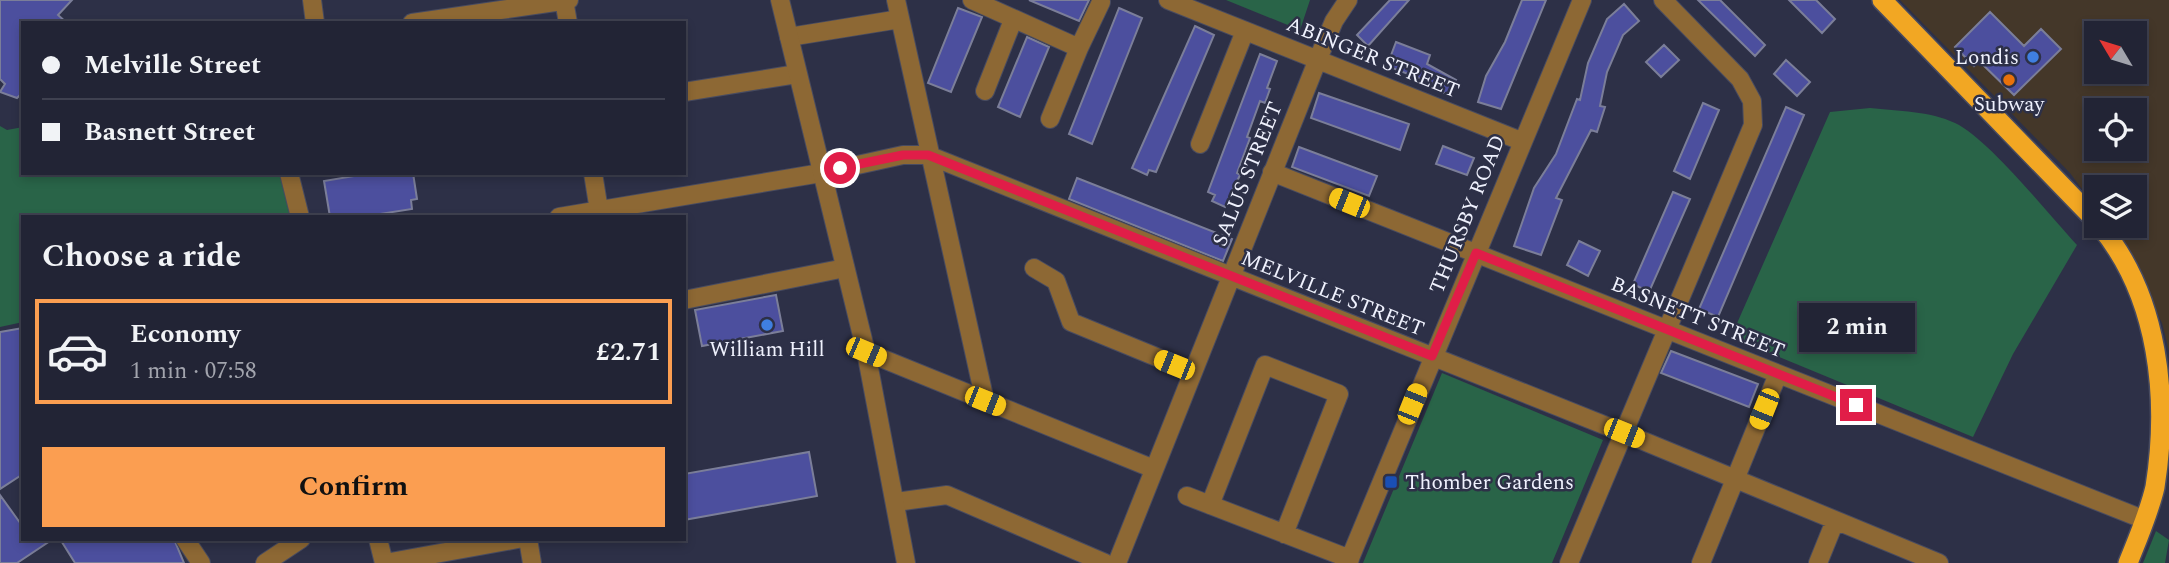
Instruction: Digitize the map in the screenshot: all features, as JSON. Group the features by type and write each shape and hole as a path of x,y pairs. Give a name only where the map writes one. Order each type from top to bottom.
{"highway":[{"path":"1882,0 2084,209"},
{"path":"2110,238 2138,287 2165,370 2162,446 2155,488 2128,563"}],"street":[{"path":"312,0 315,21"},
{"path":"417,21 447,9 565,0 568,21"},
{"path":"780,0 866,352 906,563"},
{"path":"896,0 928,155 985,401"},
{"path":"972,0 1079,48"},
{"name":"ABINGER STREET","path":"1168,0 1521,141"},
{"name":"SALUS STREET","path":"1117,563 1318,59 1334,21 1348,0"},
{"name":"THURSBY ROAD","path":"1349,561 1521,141 1582,0"},
{"path":"1569,563 1665,329 1753,125 1752,101 1740,79 1663,0"},
{"path":"1050,119 1101,2"},
{"path":"789,37 900,19"},
{"path":"985,91 1013,20"},
{"path":"1200,144 1245,31"},
{"path":"686,92 797,74"},
{"name":"MELVILLE STREET","path":"600,214 903,155 928,155 1624,433 1939,563"},
{"name":"BASNETT STREET","path":"1272,172 2145,520"},
{"path":"290,175 300,215"},
{"path":"593,175 600,214"},
{"path":"686,300 845,268"},
{"path":"1034,268 1056,281 1062,289 1067,316 1074,324 1193,372"},
{"path":"866,352 1154,469"},
{"path":"1210,505 1265,365 1290,374 1339,394 1284,534"},
{"path":"1700,563 1778,374"},
{"path":"896,502 947,495 1105,563"},
{"path":"1187,496 1349,561"},
{"path":"1818,563 1835,521"},
{"path":"186,541 201,563"},
{"path":"265,563 298,541"},
{"path":"379,541 385,563 507,541"},
{"path":"528,541 532,563"}],"shaded area":[{"path":"1900,0 2169,0 2169,351 2162,323 2118,238 2147,238 2147,175 2084,175 2084,192 2070,173"}],"green space":[{"path":"1226,0 1310,0 1300,30"},
{"path":"1870,108 1935,116 1955,123 1969,132 2001,161 2077,245 2013,354 1973,437 1731,337 1830,112"},
{"path":"0,126 7,130 21,127 21,175 290,175 300,215 21,215 21,322 0,327"},
{"path":"1442,373 1603,440 1552,563 1363,563"},
{"path":"2156,531 2169,540 2165,563 2143,563"}],"building":[{"path":"0,0 72,0 58,15 65,21 21,21 21,94 17,98 0,92 5,84 0,79"},
{"path":"1029,0 1089,0 1079,21"},
{"path":"1390,0 1409,0 1368,46 1357,35"},
{"path":"1522,0 1546,0 1501,109 1478,102 1486,76 1505,42"},
{"path":"1698,0 1720,0 1765,45 1755,56"},
{"path":"1789,0 1816,0 1835,19 1822,33"},
{"path":"1624,4 1639,21 1623,35 1607,72 1600,106 1605,107 1597,132 1591,130 1556,198 1562,200 1541,255 1514,246 1534,188 1556,154 1577,99 1580,100 1588,63 1607,19"},
{"path":"958,8 982,17 951,92 928,83"},
{"path":"1119,8 1142,18 1092,144 1069,134"},
{"path":"1990,12 2024,46 2041,29 2061,49 2014,95 1979,61 1974,66 1955,47"},
{"path":"1195,26 1214,35 1156,172 1149,170 1147,175 1132,168"},
{"path":"1027,37 1049,47 1020,117 998,107"},
{"path":"1396,42 1430,55 1427,64 1456,80 1448,95 1431,86 1432,83 1387,66"},
{"path":"1664,45 1679,60 1661,77 1646,62"},
{"path":"1260,54 1277,61 1267,88 1270,89 1265,103 1260,101 1247,137 1250,138 1237,173 1240,175 1225,207 1212,201 1215,195 1208,192"},
{"path":"1786,60 1810,82 1797,96 1774,74"},
{"path":"1319,93 1409,124 1400,150 1311,118"},
{"path":"1703,103 1719,110 1690,179 1674,171"},
{"path":"1786,107 1804,115 1718,317 1699,309"},
{"path":"1443,146 1474,158 1467,175 1436,164"},
{"path":"1299,147 1377,176 1369,196 1292,167"},
{"path":"360,175 413,175 417,199 411,200 412,209 374,215 330,215 324,181"},
{"path":"1077,178 1232,239 1223,261 1069,199"},
{"path":"1673,192 1690,199 1649,292 1633,284"},
{"path":"1579,241 1600,251 1588,276 1567,265"},
{"path":"776,295 783,331 702,346 695,310"},
{"path":"21,328 21,475 0,489 0,332"},
{"path":"1671,351 1758,384 1749,407 1661,373"},
{"path":"809,452 817,496 686,520 686,474"},
{"path":"0,495 21,524 21,541 50,541 17,563 0,563"},
{"path":"61,541 175,541 184,563 75,563"}],"place":[{"name":"Londis","path":"2033,57"},
{"name":"Subway","path":"2009,80"},
{"name":"William Hill","path":"767,325"},
{"name":"Thomber Gardens","path":"1391,482"}],"route":[{"path":"840,168 903,155 928,155 1432,356 1476,253 1856,405"}]}
